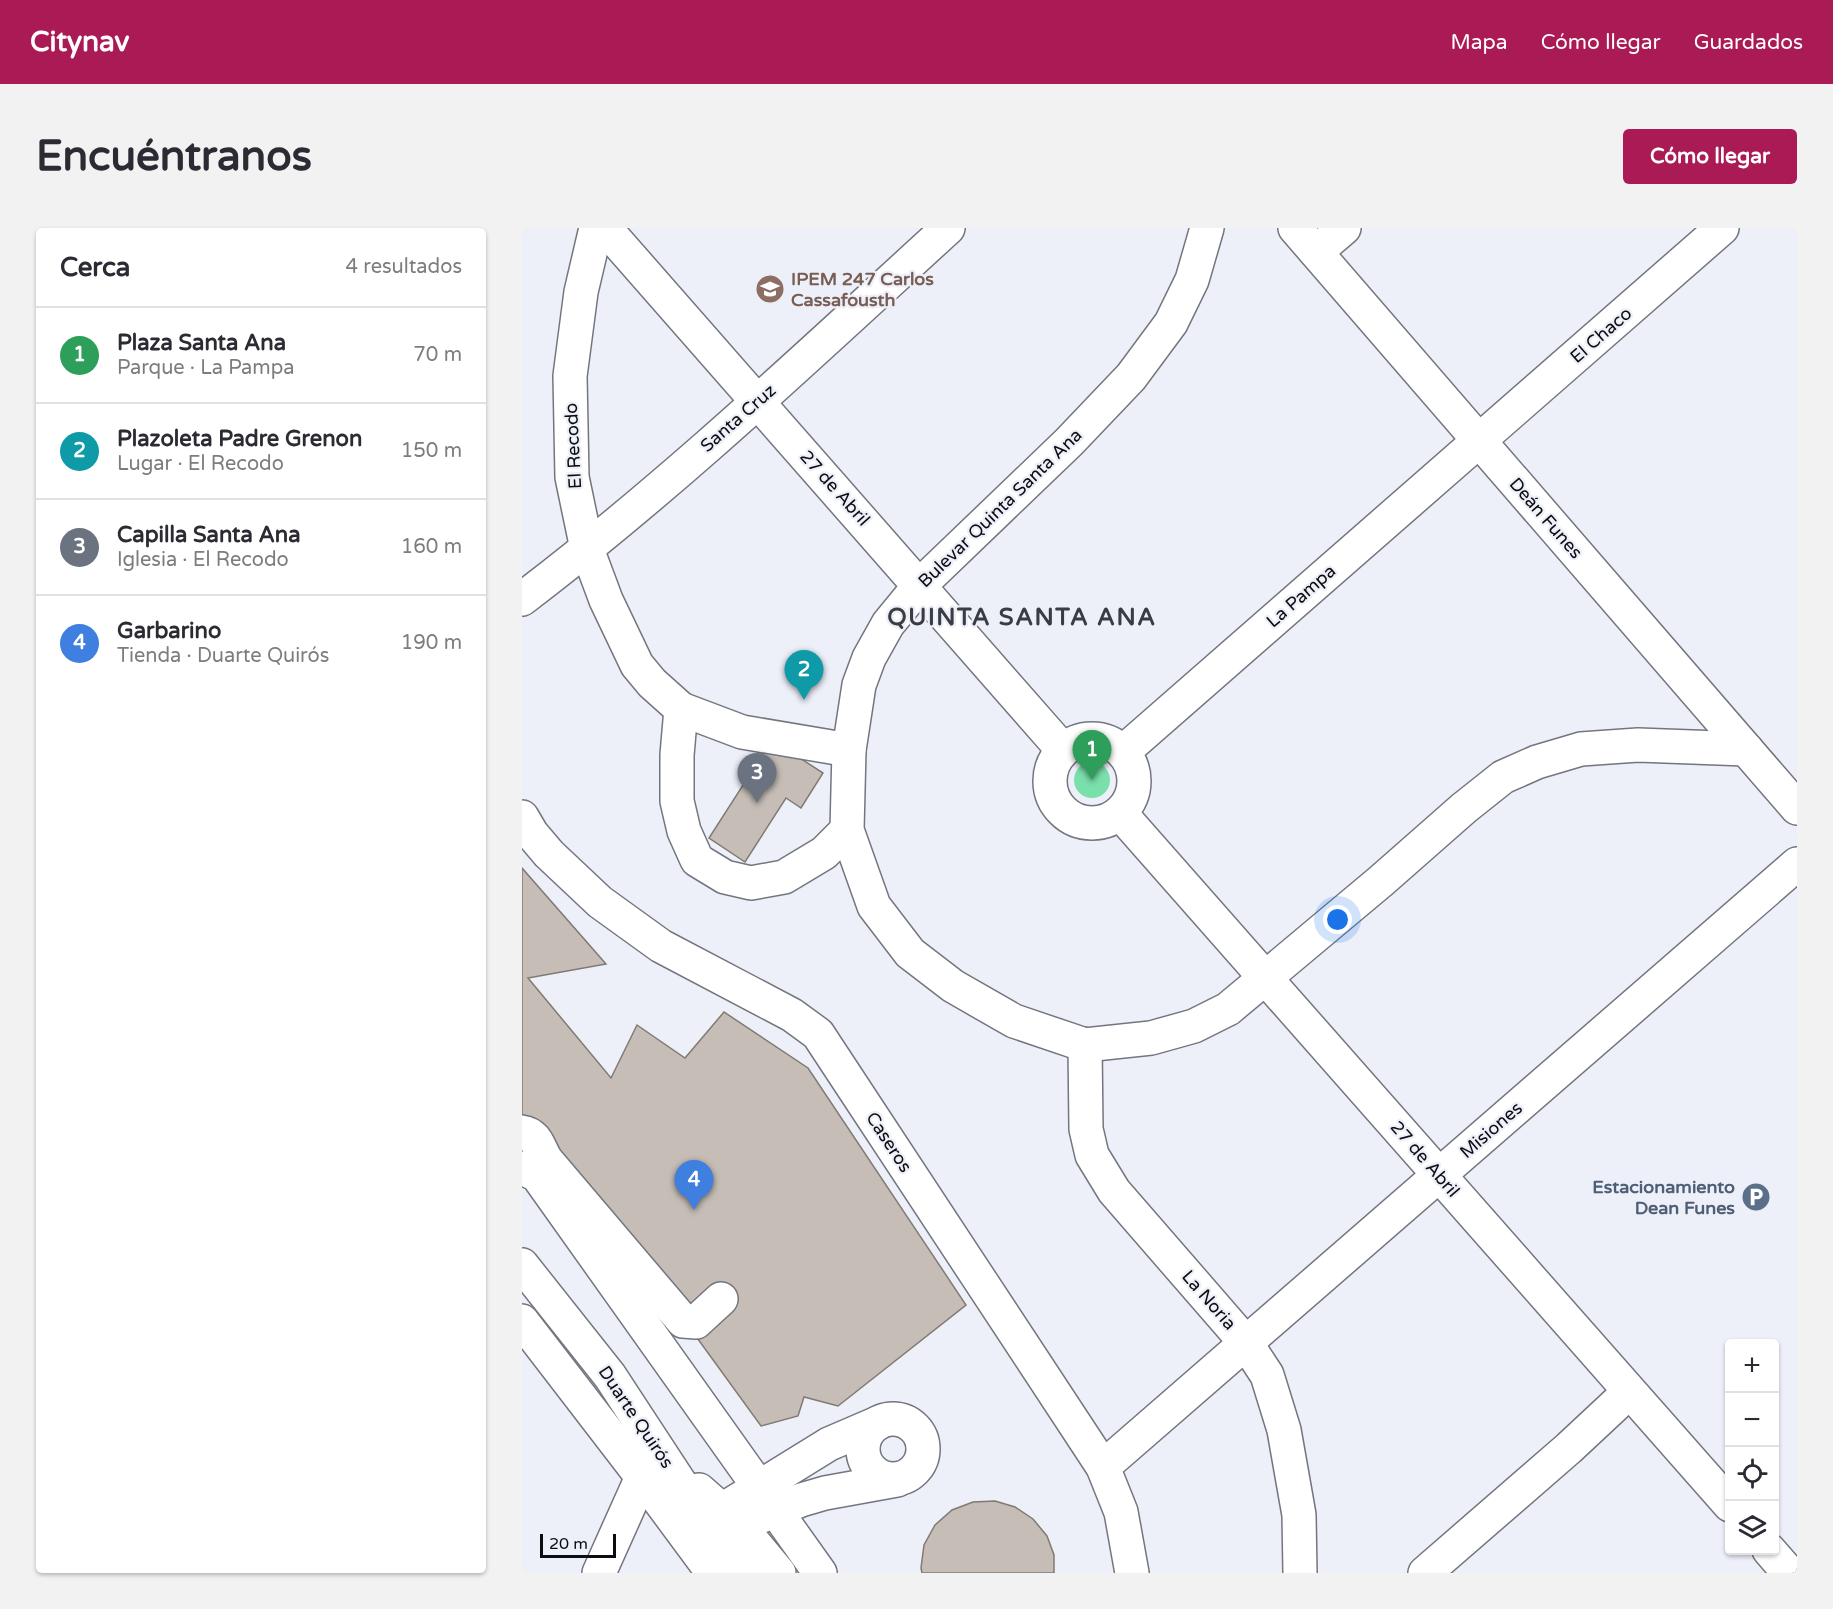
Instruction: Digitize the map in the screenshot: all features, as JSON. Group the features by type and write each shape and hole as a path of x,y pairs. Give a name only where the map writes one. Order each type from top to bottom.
{"street":[{"name":"El Recodo","path":"596,228 581,292 570,376 572,477 587,549 606,600 637,665 652,683 681,709 742,732 849,750"},
{"name":"27 de Abril","path":"605,228 1064,750"},
{"name":"Santa Cruz","path":"522,599 587,549 758,402 948,228"},
{"name":"Bulevar Quinta Santa Ana","path":"1207,228 1192,280 1171,323 1131,377 1069,442 920,585 888,624 869,658 859,685 849,750 847,830 874,906 910,953 953,986 1014,1021 1085,1045 1151,1038 1194,1026 1228,1009 1503,777 1537,762 1581,749 1638,745 1746,749"},
{"path":"1305,240 1344,228"},
{"name":"El Chaco","path":"1480,441 1722,228"},
{"name":"Deán Funes","path":"1305,240 1797,807"},
{"name":"La Pampa","path":"1123,752 1480,441"},
{"path":"681,709 677,755 677,801 684,831 697,860 725,878 751,883 784,877 824,853 847,830"},
{"path":"1086,739 1100,739 1113,744 1123,752 1131,763 1134,789 1130,801 1120,813 1110,820 1095,823 1081,822 1067,815 1057,805 1051,791 1050,777 1054,763 1064,750 1073,743 1086,739"},
{"name":"27 de Abril","path":"1120,813 1726,1501"},
{"name":"Caseros","path":"522,817 532,834 549,854 600,902 661,946 792,1015 818,1034 1103,1467 1121,1512 1132,1573"},
{"name":"Misiones","path":"1103,1467 1797,864"},
{"name":"La Noria","path":"1085,1045 1086,1128 1092,1155 1114,1191 1246,1343 1267,1375 1284,1430 1299,1515 1300,1573"},
{"path":"522,1132 536,1139 546,1161 684,1321 696,1322 721,1299"},
{"path":"522,1168 537,1175 820,1573"},
{"name":"Duarte Quirós","path":"522,1265 610,1376 652,1466 713,1573"},
{"name":"Duarte Quirós","path":"522,1321 652,1466 743,1573"},
{"path":"1425,1573 1560,1456 1629,1392"},
{"path":"730,1518 768,1499 829,1444 878,1423 896,1419 913,1427 919,1434 923,1453 921,1462 907,1476 897,1480 825,1493 768,1499"},
{"path":"878,1423 864,1438 862,1449 864,1459 877,1475 897,1480"},
{"path":"599,1573 652,1466 730,1518 779,1573"},
{"path":"1773,1555 1789,1573 1797,1565"}],"green space":[{"path":"1092,762 1104,768 1110,780 1104,792 1092,798 1080,792 1074,780 1080,768"}],"building":[{"path":"772,740 823,773 801,808 786,798 745,862 709,838"},
{"path":"522,868 606,964 528,978 611,1078 637,1025 685,1058 724,1012 808,1068 966,1305 838,1406 804,1397 798,1416 761,1426 687,1324 522,1120"},
{"path":"995,1501 1015,1507 1033,1519 1047,1536 1054,1555 1054,1573 922,1573 924,1545 935,1525 952,1510 973,1502"}],"place":[{"name":"IPEM 247 Carlos Cassafousth","path":"770,289"},
{"name":"Plazoleta Padre Grenon","path":"804,700"},
{"name":"Plaza Santa Ana","path":"1092,780"},
{"name":"Capilla Santa Ana","path":"757,803"},
{"name":"Estacionamiento Dean Funes","path":"1756,1197"},
{"name":"Garbarino","path":"694,1210"}],"district":[{"name":"QUINTA SANTA ANA","path":"1022,617"}]}
